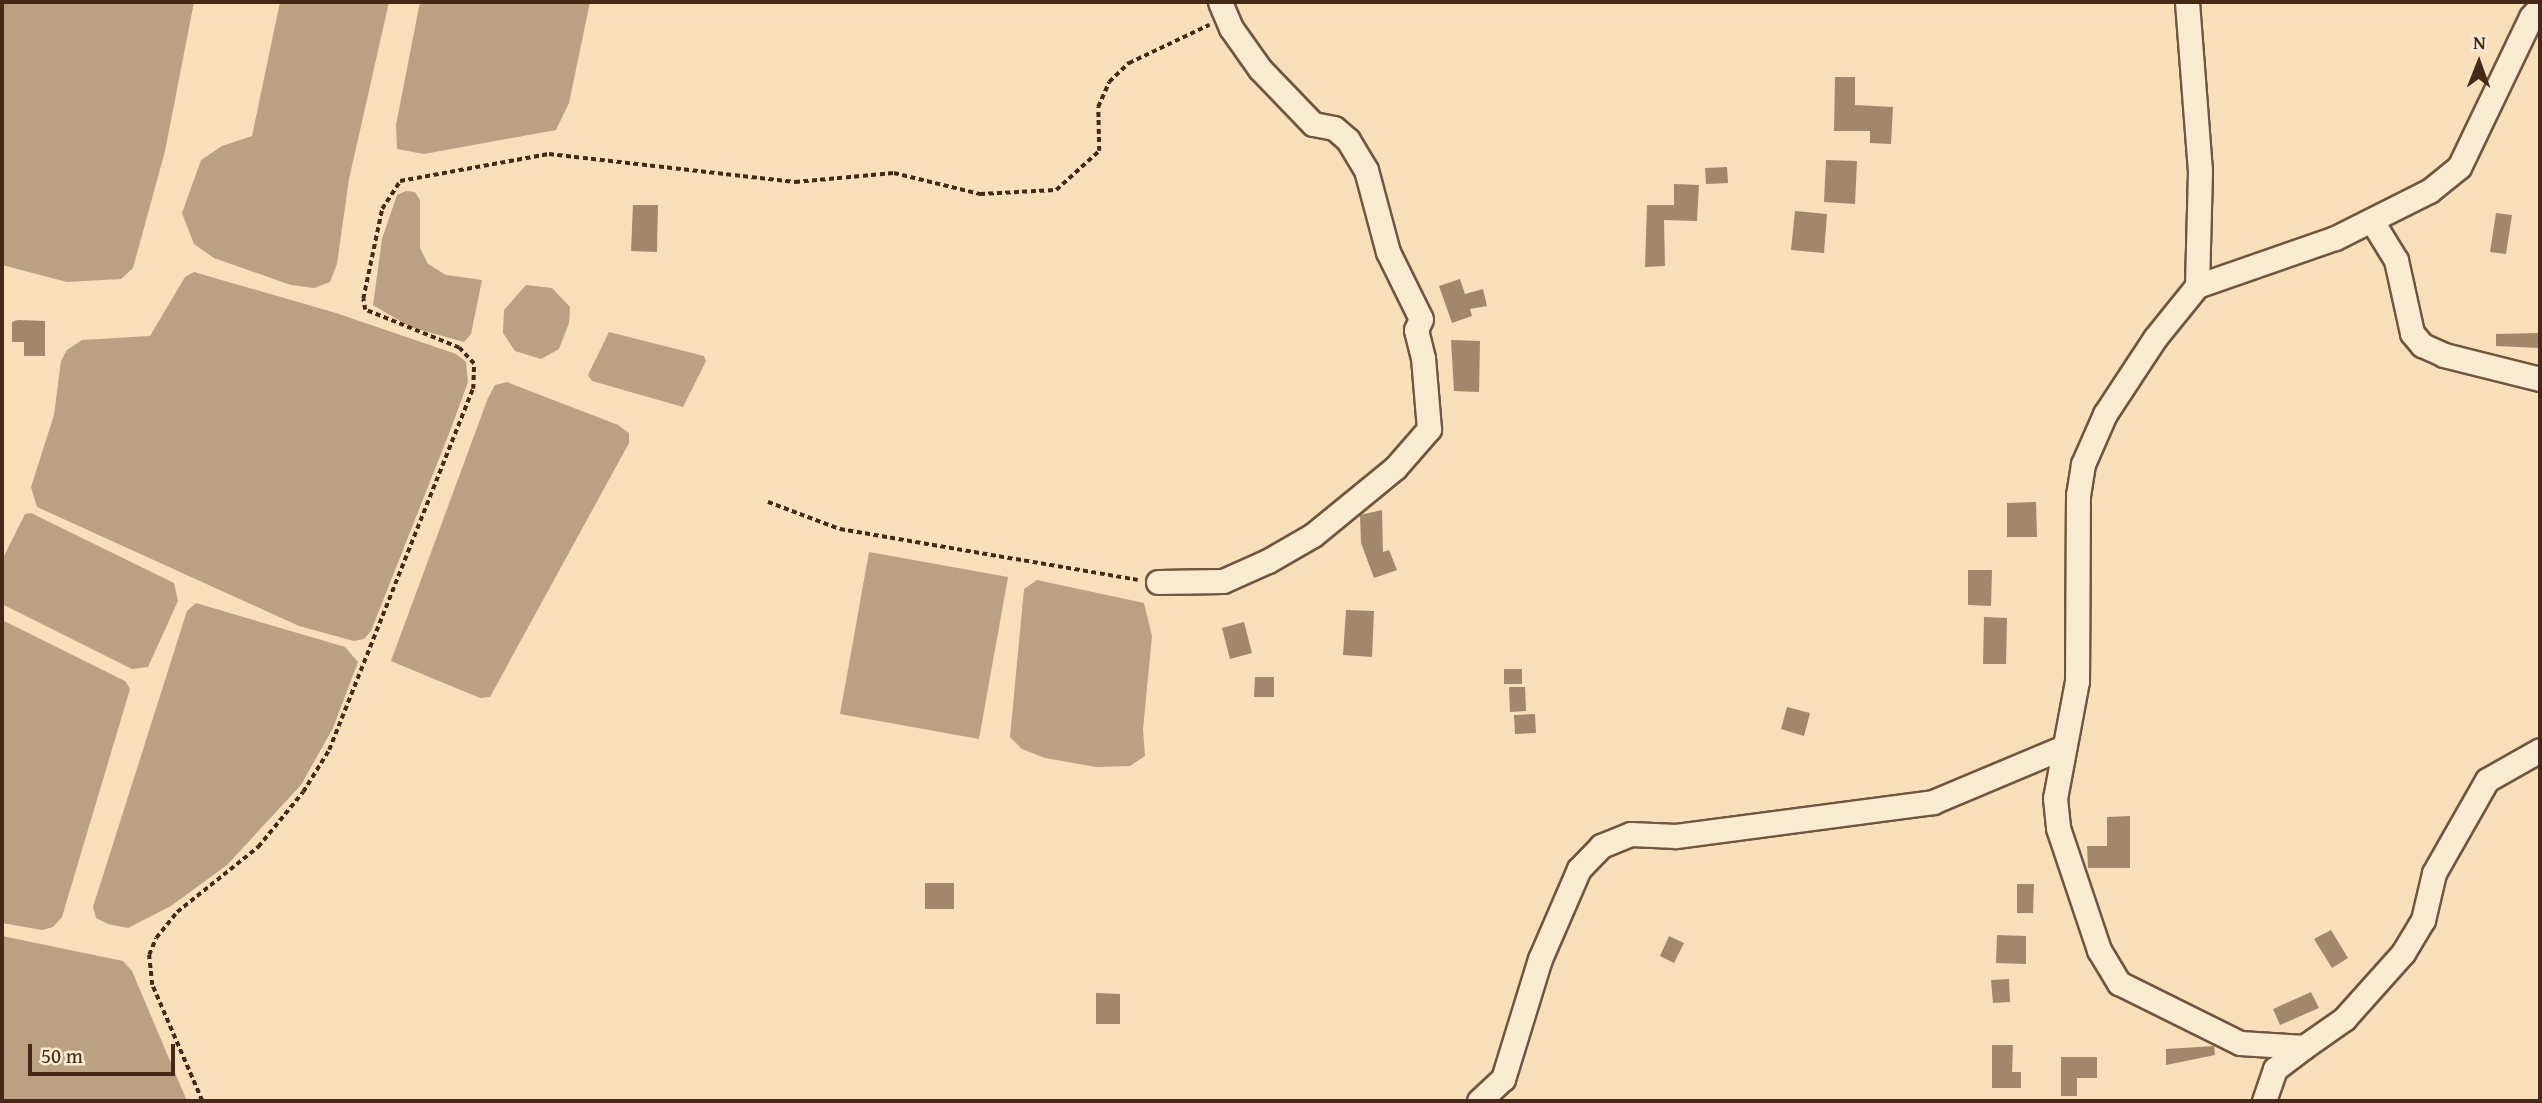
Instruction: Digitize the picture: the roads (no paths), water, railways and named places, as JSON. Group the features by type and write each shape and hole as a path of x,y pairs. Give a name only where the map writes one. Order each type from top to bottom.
{"street":[{"path":"2187,2 2200,171 2197,286"},
{"path":"2304,1047 2240,1043 2119,983 2099,950 2058,828 2055,798 2077,681 2078,495 2083,464 2105,414 2155,338 2197,286 2268,265 2372,221 2429,191 2459,167 2531,17 2540,7"},
{"path":"1158,582 1223,581 1268,561 1313,535 1395,468 1429,429 1423,358 1416,330 1421,319 1388,252 1366,170 1348,140 1334,128 1313,124 1292,107 1247,54 1223,8"},
{"path":"2372,221 2396,260 2412,333 2422,345 2444,355 2540,379"},
{"path":"1479,1101 1503,1079 1540,959 1578,869 1601,846 1630,834 1676,836 1933,802 2064,747"},
{"path":"2264,1101 2275,1069 2344,1020 2397,962 2423,920 2434,873 2487,780 2540,750"}]}
